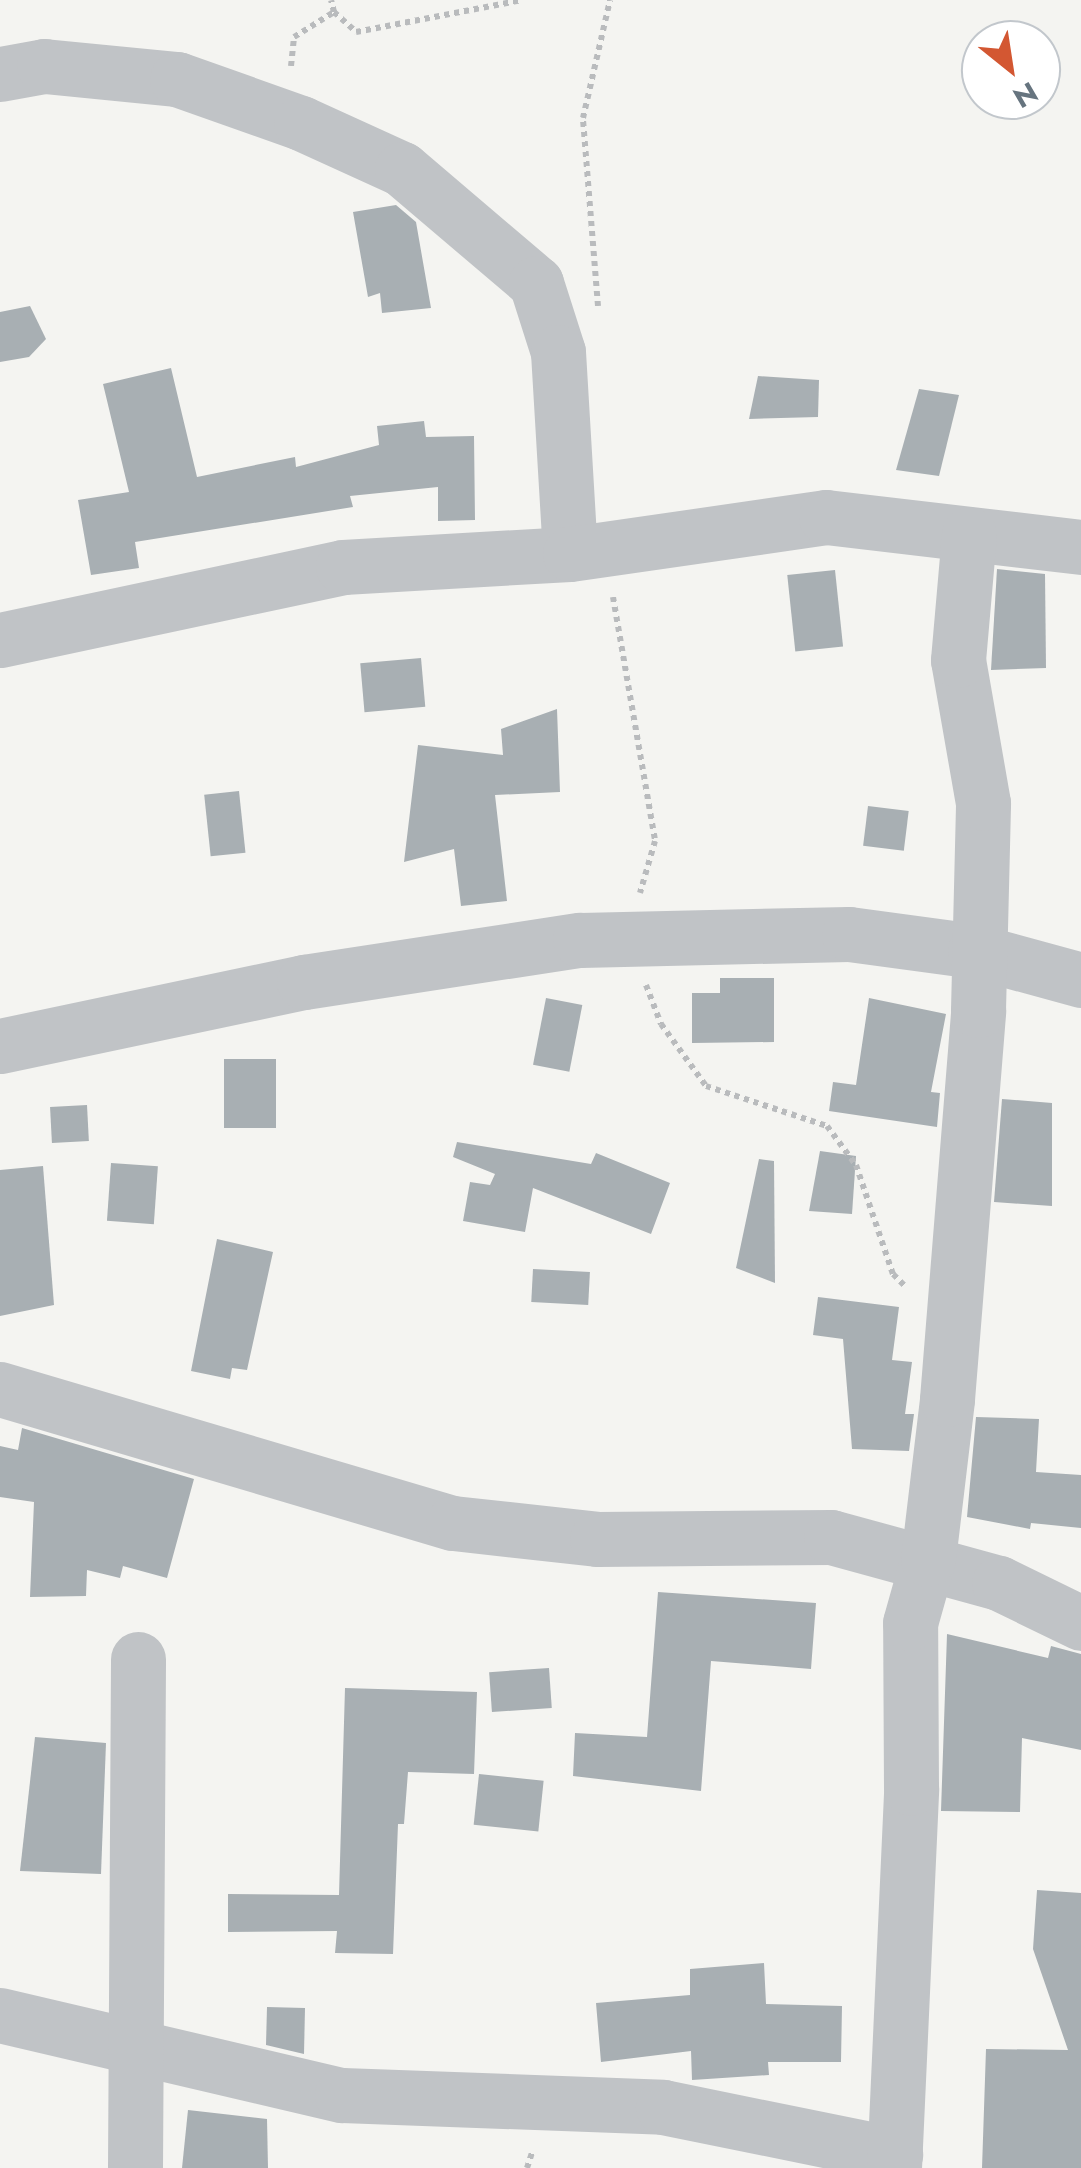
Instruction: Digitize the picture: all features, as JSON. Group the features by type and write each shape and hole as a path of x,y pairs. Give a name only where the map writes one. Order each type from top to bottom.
{"street":[{"path":"0,74 44,66 177,79 285,117 402,169 536,283 558,352 594,551"},
{"path":"0,640 343,568 594,551 826,517 1081,547"},
{"path":"0,2015 342,2096 663,2107 894,2161 912,1788 910,1623 928,1558 953,1332 978,1010 975,951 983,803 958,660 969,534"},
{"path":"0,1046 304,982 580,940 849,934 975,951 1081,980"},
{"path":"0,1389 452,1524 597,1539 831,1536 928,1558 999,1582 1081,1624"},
{"path":"135,2168 138,1659"}],"path":[{"path":"330,0 334,12 356,32 522,0"},
{"path":"598,313 583,118 610,0"},
{"path":"285,117 294,37 334,12"},
{"path":"594,551 612,604 655,841 627,939 661,1024 706,1086 827,1126 856,1165 892,1274 953,1332"}],"building":[{"path":"396,205 416,222 431,308 382,313 380,293 368,297 353,212"},
{"path":"30,306 46,339 29,357 0,362 0,312"},
{"path":"171,368 197,477 295,457 296,467 379,445 377,426 424,421 426,437 474,436 475,520 438,521 438,487 350,496 353,507 135,542 139,568 91,575 78,500 129,492 103,384"},
{"path":"758,376 819,380 818,417 749,419"},
{"path":"919,389 959,395 939,476 896,470"},
{"path":"997,569 1045,574 1046,668 991,670"},
{"path":"835,570 843,647 795,652 787,575"},
{"path":"421,658 425,707 365,712 360,663"},
{"path":"557,709 560,792 495,795 507,901 461,906 454,849 404,862 418,745 503,755 501,729"},
{"path":"239,791 245,853 211,856 204,795"},
{"path":"868,806 909,811 904,851 863,846"},
{"path":"720,978 774,978 774,1042 692,1043 692,993 720,993"},
{"path":"546,998 582,1005 569,1072 533,1065"},
{"path":"869,998 946,1014 931,1092 940,1093 937,1127 829,1111 833,1082 856,1085"},
{"path":"224,1059 276,1059 276,1128 224,1128"},
{"path":"1002,1099 1052,1103 1052,1206 994,1202"},
{"path":"87,1105 89,1141 52,1143 50,1107"},
{"path":"457,1142 591,1164 596,1153 670,1183 651,1234 533,1188 525,1232 463,1221 470,1182 490,1185 495,1174 453,1157"},
{"path":"820,1151 856,1156 852,1214 809,1211"},
{"path":"759,1159 774,1161 775,1283 736,1268"},
{"path":"111,1163 158,1166 154,1224 107,1221"},
{"path":"43,1166 54,1305 0,1316 0,1170"},
{"path":"217,1239 273,1252 247,1370 232,1368 230,1379 191,1371"},
{"path":"533,1269 590,1272 588,1305 531,1302"},
{"path":"818,1297 899,1307 892,1360 912,1362 905,1414 914,1414 909,1451 852,1449 843,1339 813,1335"},
{"path":"976,1417 1039,1419 1036,1472 1081,1475 1081,1528 1031,1523 1030,1529 967,1517"},
{"path":"22,1428 194,1479 167,1578 123,1566 120,1578 87,1570 86,1596 30,1597 34,1502 0,1497 0,1446 18,1450"},
{"path":"658,1592 816,1603 811,1669 711,1661 701,1791 573,1776 575,1733 647,1737"},
{"path":"947,1634 1048,1658 1051,1646 1081,1654 1081,1750 1022,1738 1020,1812 941,1811"},
{"path":"549,1668 552,1708 492,1712 489,1672"},
{"path":"345,1688 477,1692 474,1774 408,1772 404,1824 398,1824 393,1954 335,1953 337,1931 228,1932 228,1894 339,1895"},
{"path":"35,1737 106,1743 101,1874 20,1871"},
{"path":"479,1774 544,1781 538,1832 474,1825"},
{"path":"1037,1890 1081,1893 1081,2168 982,2168 986,2049 1068,2050 1033,1949"},
{"path":"764,1963 766,2004 842,2006 841,2062 768,2062 769,2075 692,2080 691,2051 601,2062 596,2003 690,1995 690,1969"},
{"path":"267,2007 305,2008 304,2054 266,2045"},
{"path":"188,2110 267,2119 268,2168 182,2168"}]}
